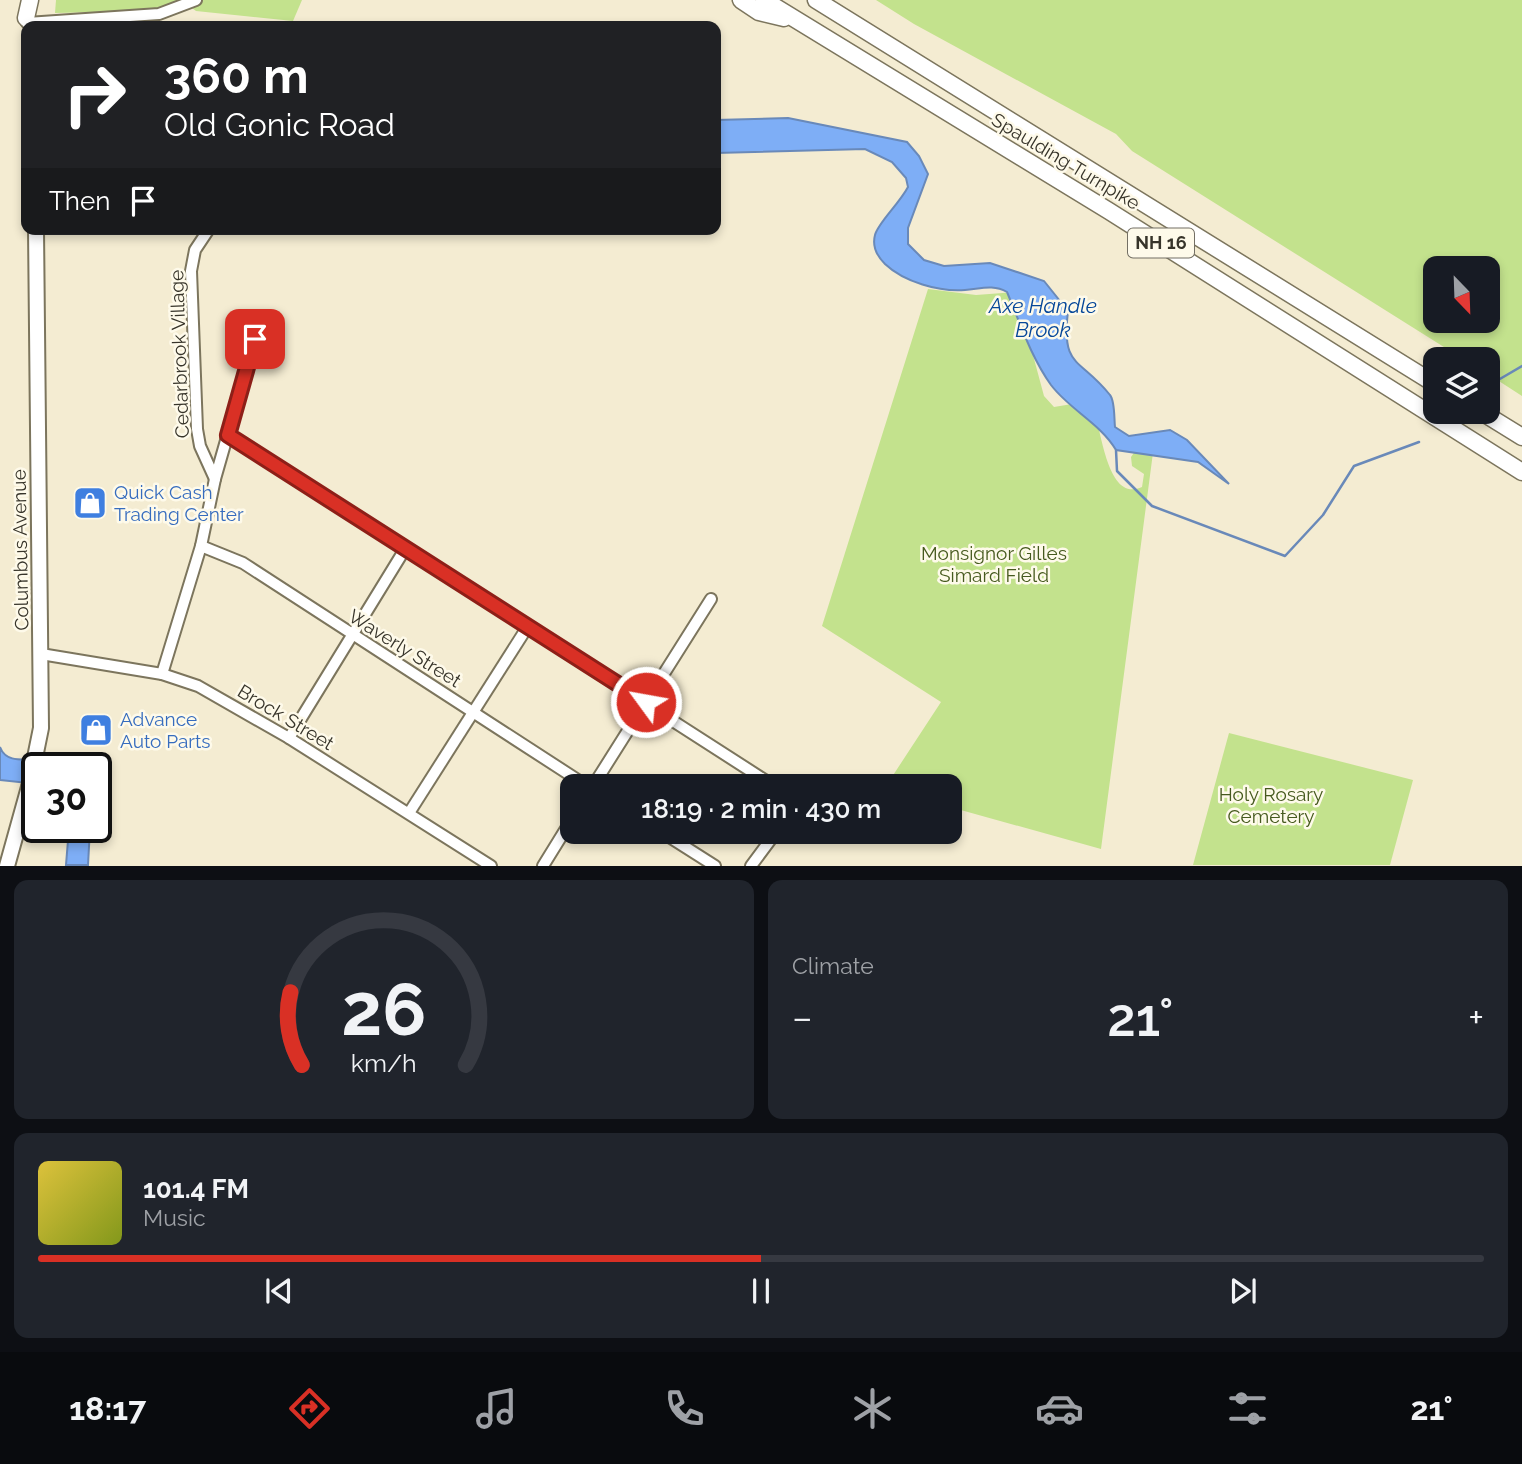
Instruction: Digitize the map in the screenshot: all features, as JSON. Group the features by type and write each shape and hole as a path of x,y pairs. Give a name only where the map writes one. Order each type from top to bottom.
{"highway":[{"path":"26,21 30,0"},
{"path":"741,0 759,12 796,21"},
{"name":"Spaulding Turnpike","path":"764,0 1109,211 1522,472"},
{"name":"Spaulding Turnpike","path":"816,0 1423,377"},
{"path":"1500,423 1522,437"}],"main road":[{"path":"23,0 26,21"},
{"name":"Columbus Avenue","path":"7,866 29,787 41,728 37,235"}],"street":[{"path":"56,21 159,14 196,0"},
{"name":"Cedarbrook Village","path":"205,235 195,250 191,284 197,429 200,446 215,479"},
{"path":"162,674 201,545 215,479 255,339"},
{"path":"228,435 756,774"},
{"name":"Waverly Street","path":"201,545 243,563 569,774"},
{"path":"289,738 405,549"},
{"path":"601,774 711,600"},
{"path":"409,813 528,626"},
{"name":"Brock Street","path":"41,653 162,674 219,696 491,866"},
{"path":"543,866 560,838"},
{"path":"680,844 715,866"},
{"path":"751,866 767,844"}],"green space":[{"path":"56,0 185,0 145,11 55,13"},
{"path":"203,0 302,0 293,21 196,11 192,8"},
{"path":"876,0 1522,0 1522,396 1500,382 1500,347 1444,347 1132,151 1116,134 914,24"},
{"name":"Monsignor Gilles Simard Field","path":"928,289 976,295 1016,292 1044,396 1054,407 1072,404 1095,415 1108,464 1121,485 1131,489 1142,487 1144,474 1132,466 1131,457 1136,450 1154,445 1101,849 962,810 962,774 894,774 941,702 822,626"},
{"name":"Holy Rosary Cemetery","path":"1229,733 1413,780 1390,865 1193,865"}],"water":[{"name":"Axe Handle Brook","path":"788,118 907,142 919,156 928,174 908,228 908,244 924,260 944,266 990,263 1044,281 1068,311 1067,343 1070,353 1112,398 1115,427 1129,436 1170,430 1187,440 1229,484 1198,462 1116,450 1102,432 1051,385 1032,351 1007,292 992,288 955,290 933,287 912,281 885,264 876,251 875,235 908,187 906,178 892,162 865,149 721,153 721,120"},
{"path":"0,747 8,757 21,760 21,782 0,780"},
{"path":"68,843 89,843 88,865 66,865"}],"waterway":[{"name":"Axe Handle Brook","path":"1500,379 1522,366"},
{"name":"Axe Handle Brook","path":"1116,450 1117,471 1152,506 1285,556 1323,515 1354,466 1419,442"}],"place":[{"name":"Quick Cash Trading Center","path":"90,503"},
{"name":"Advance Auto Parts","path":"96,730"}],"route":[{"path":"255,339 228,435 646,702"}]}
